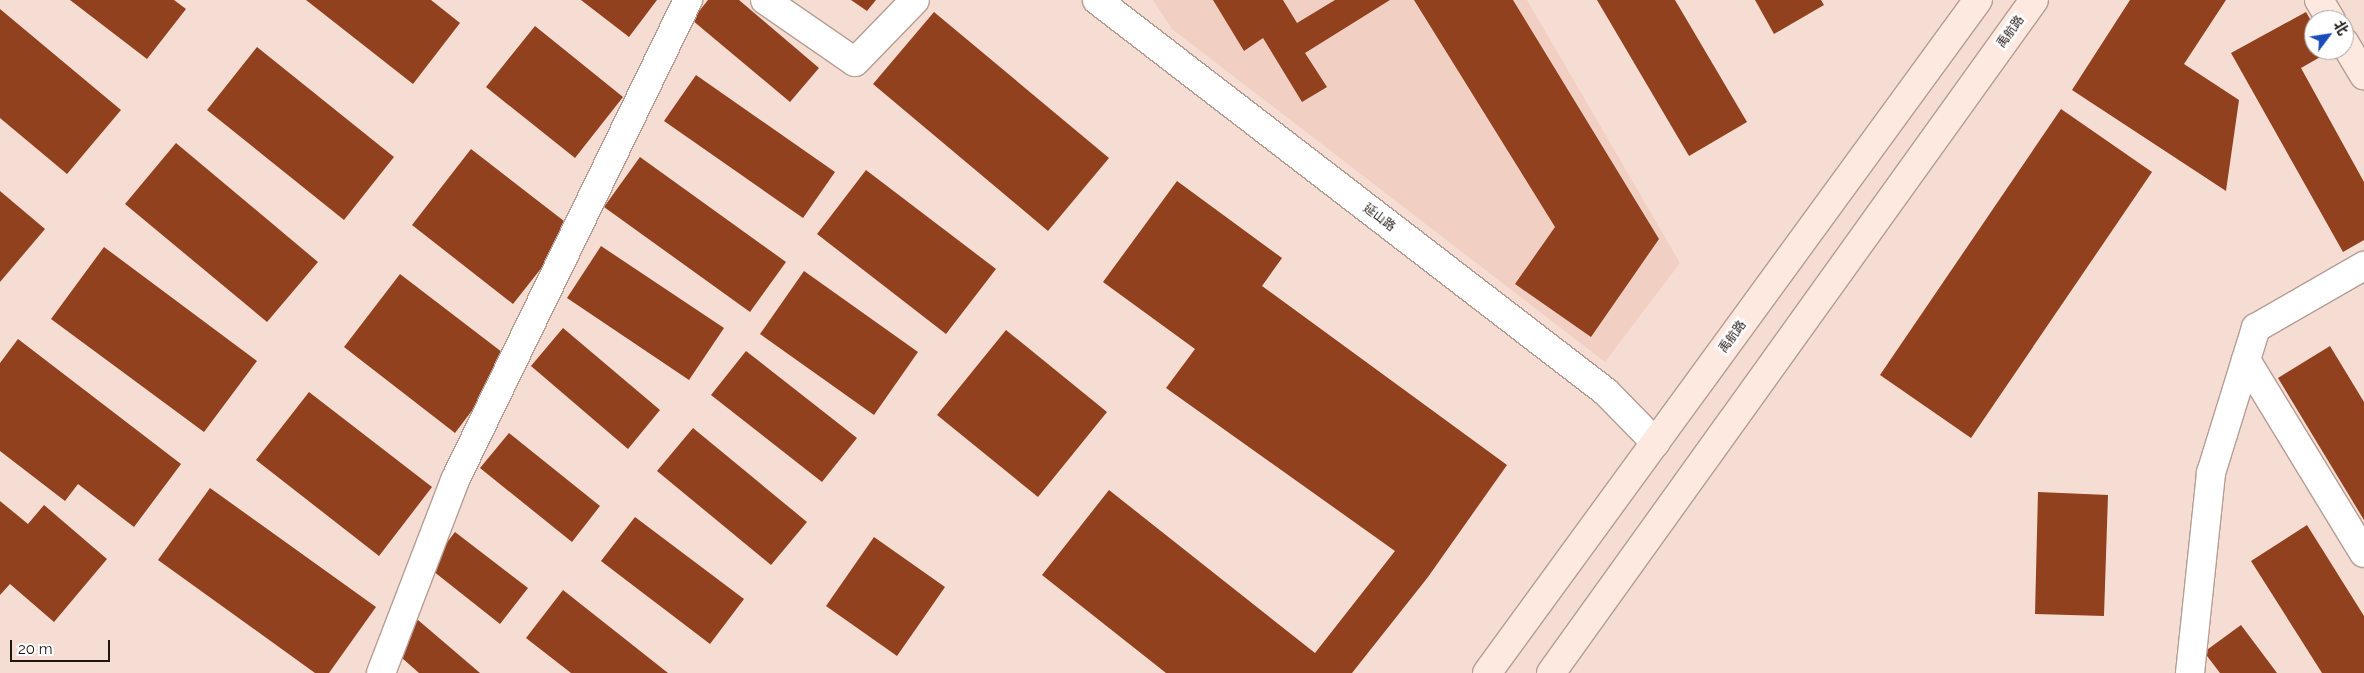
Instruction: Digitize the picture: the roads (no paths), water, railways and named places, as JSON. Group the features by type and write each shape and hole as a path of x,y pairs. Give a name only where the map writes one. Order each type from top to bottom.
{"main road":[{"name":"禹航路","path":"1487,673 1656,444 1978,0"},
{"name":"禹航路","path":"1551,673 2034,0"},
{"path":"2354,58 2364,75"}],"street":[{"path":"382,673 455,480 688,0"},
{"path":"765,0 855,62 915,0"},
{"name":"延山路","path":"1096,0 1606,392 1656,444"},
{"path":"2190,673 2211,473 2256,328 2364,266"},
{"path":"2246,360 2364,553"}]}
